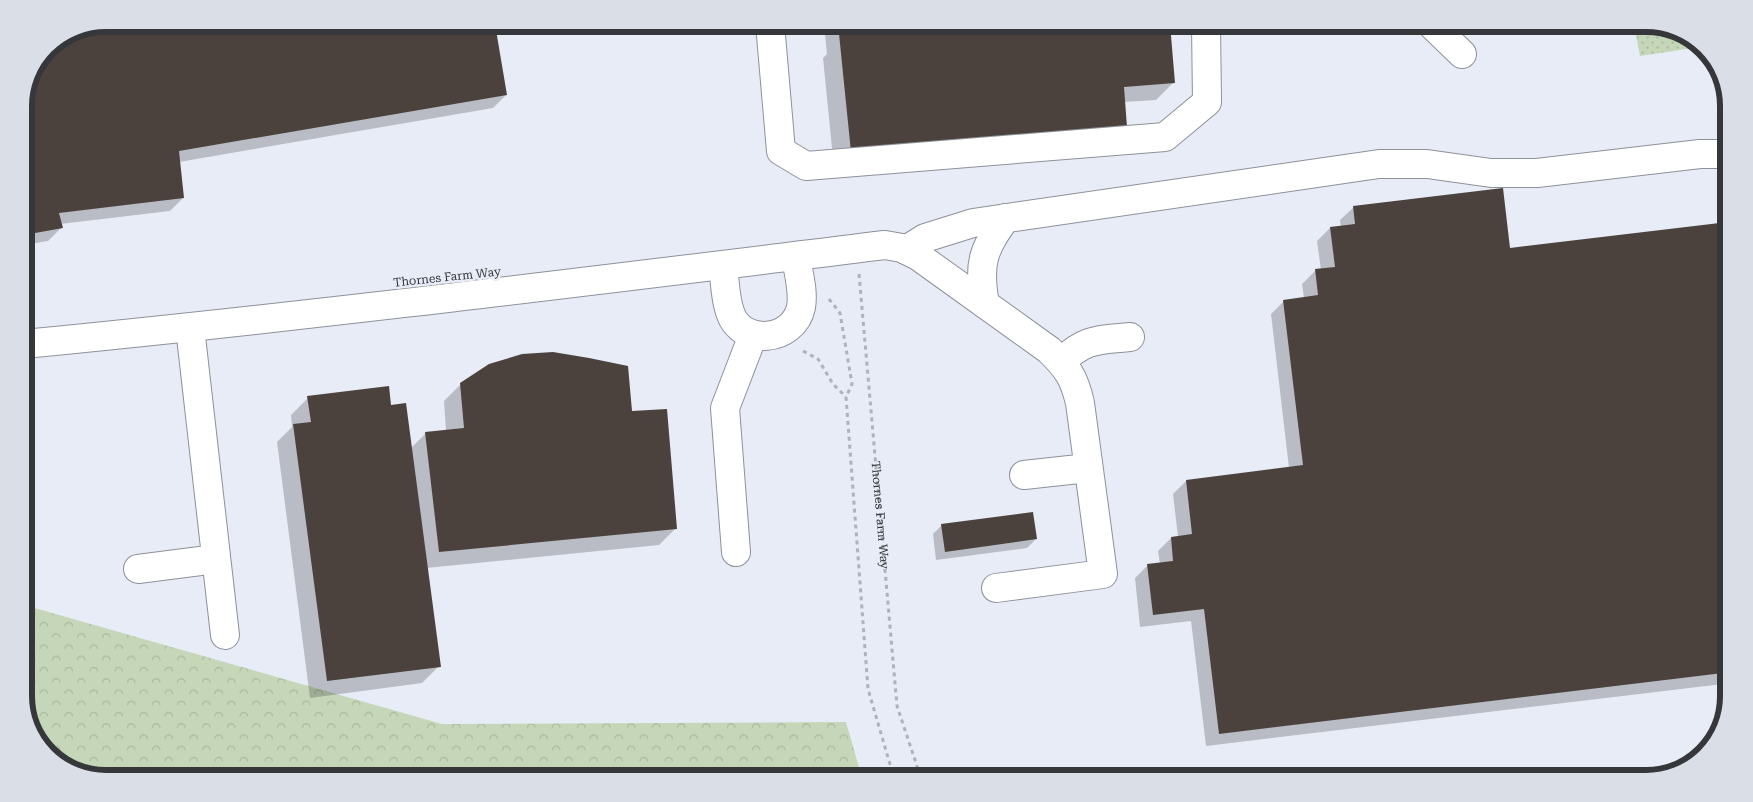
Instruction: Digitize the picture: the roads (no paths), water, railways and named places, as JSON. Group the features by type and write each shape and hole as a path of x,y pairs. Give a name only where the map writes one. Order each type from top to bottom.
{"street":[{"path":"771,32 781,151 806,166 1165,137 1208,102 1206,32"},
{"path":"1439,32 1462,54"},
{"path":"906,250 925,238 974,223 1379,164 1427,164 1491,173 1537,173 1700,154 1720,154"},
{"path":"985,304 981,282 984,258 992,237 1006,218"},
{"name":"Thornes Farm Way","path":"33,343 190,328 723,266 798,268 857,248 885,245 906,250"},
{"path":"906,250 918,256 1049,350 1061,362 1075,383 1080,403 1103,574 996,588"},
{"path":"723,266 730,312 736,323 745,331 761,336 781,333 790,327 798,317 802,306 798,268"},
{"path":"190,328 225,635"},
{"path":"736,552 725,408 761,336"},
{"path":"1061,362 1073,350 1092,341 1130,337"},
{"path":"1024,475 1088,468"},
{"path":"138,569 216,559"}]}
